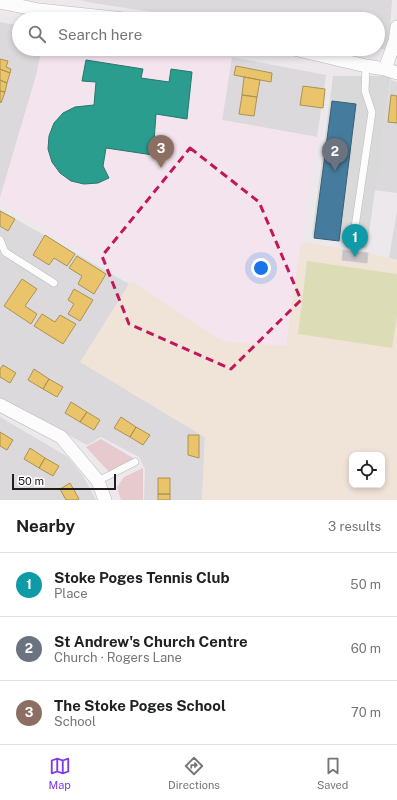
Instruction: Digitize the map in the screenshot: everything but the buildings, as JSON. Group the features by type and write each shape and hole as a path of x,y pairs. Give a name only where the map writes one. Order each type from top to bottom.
{"street":[{"path":"0,2 39,10 58,12"},
{"path":"324,56 391,71 397,27"},
{"path":"0,405 61,437 98,481 104,500"}],"lane":[{"path":"355,227 372,112 364,91 366,66"},
{"path":"0,240 5,252 54,283"},
{"path":"98,481 135,462"}],"highlighted area":[{"path":"190,148 259,202 301,300 231,369 129,324 102,256"}],"shaded area":[{"path":"80,0 392,0 389,42 385,46 385,12 152,12"},
{"path":"0,22 12,24 12,56 40,56 36,76 0,198"},
{"path":"40,56 228,56 232,57 222,120 317,137 286,346 226,342 214,336 131,281 0,203 0,198 36,76"},
{"path":"232,57 326,75 317,137 222,120"},
{"path":"333,76 391,76 367,247 365,248 312,235"},
{"path":"391,80 397,82 397,193 374,190"},
{"path":"0,210 129,284 117,304 128,391 205,437 202,500 144,500 145,470 139,457 101,437 87,445 0,398"},
{"path":"397,211 397,260 389,258"},
{"path":"301,242 365,252 397,260 397,500 202,500 205,437 80,362 131,281 214,336 226,342 286,346"},
{"path":"0,417 68,457 83,476 96,500 0,500"},
{"path":"101,439 138,461 109,472 86,447"},
{"path":"143,468 143,500 121,500 117,487 124,477"}],"green space":[{"path":"307,261 397,274 397,316 392,348 298,334"}],"place":[{"name":"The Stoke Poges School","path":"161,168"},
{"name":"St Andrew's Church Centre","path":"335,171"},
{"name":"Stoke Poges Tennis Club","path":"355,257"}]}
